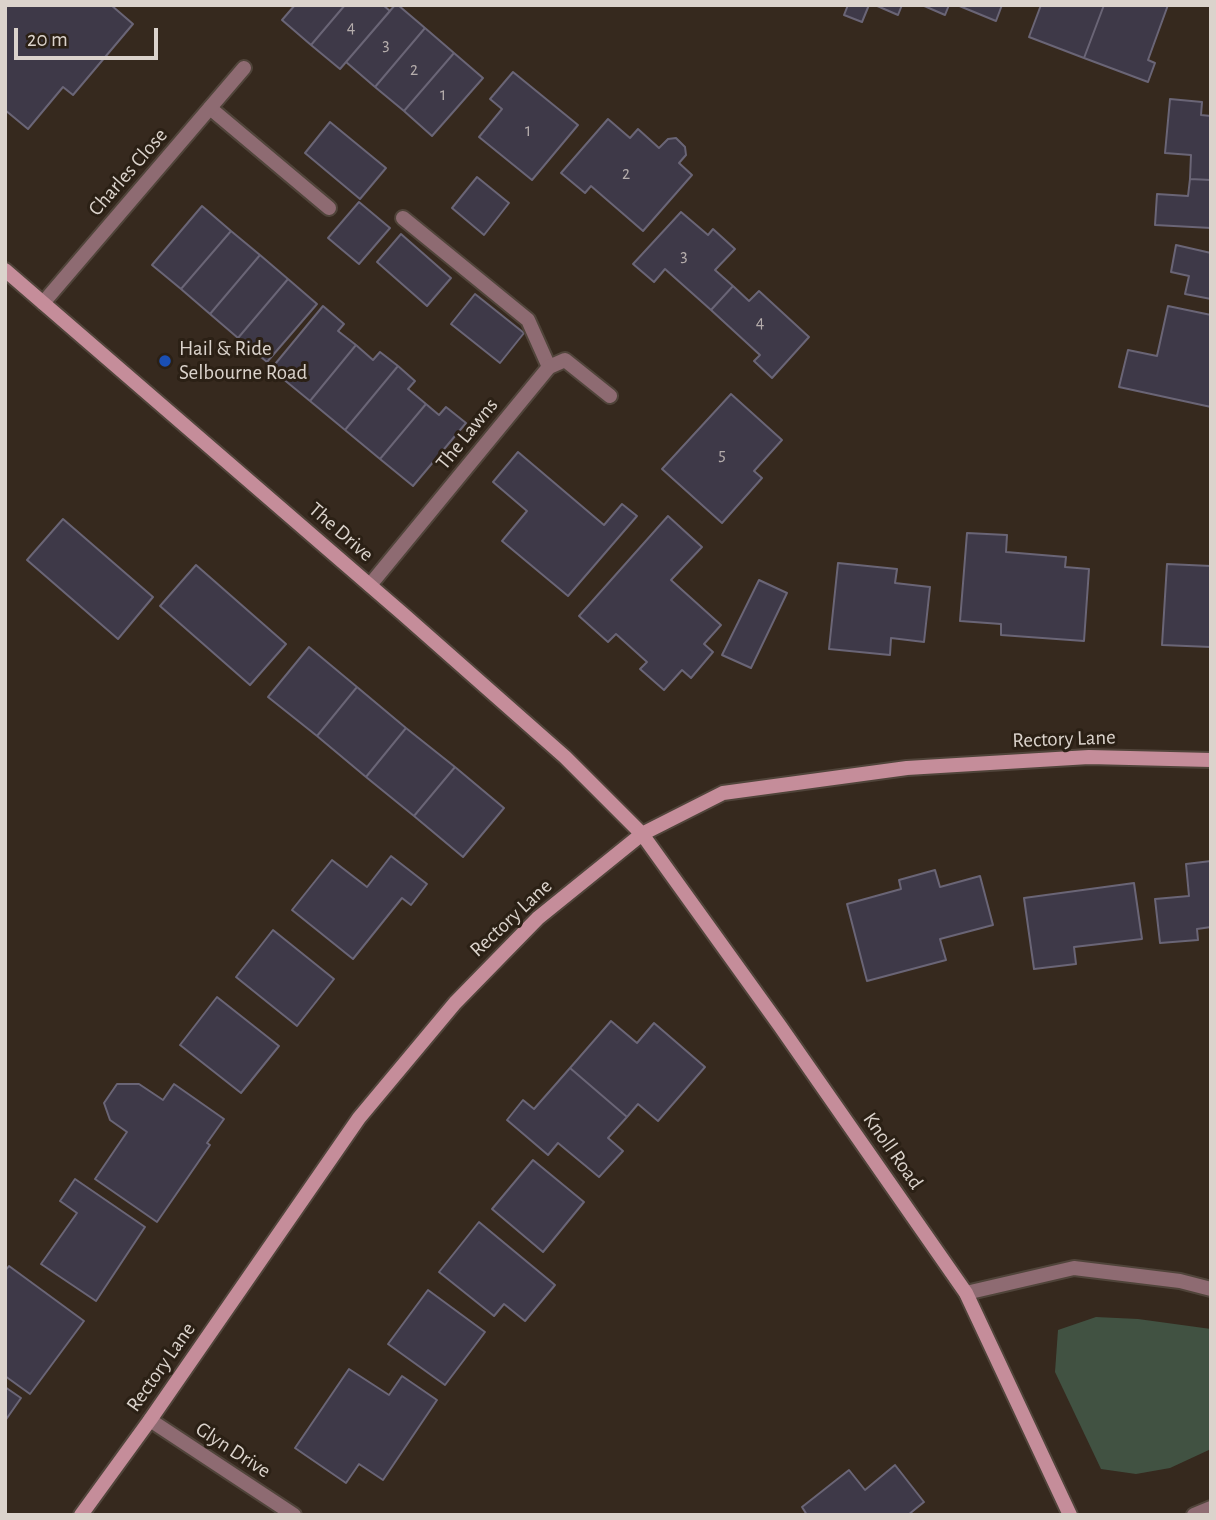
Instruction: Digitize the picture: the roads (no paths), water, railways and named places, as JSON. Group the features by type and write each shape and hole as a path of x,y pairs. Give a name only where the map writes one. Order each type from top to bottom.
{"street":[{"name":"Charles Close","path":"43,303 244,68"},
{"path":"210,108 329,208"},
{"path":"403,218 528,320 549,367 565,360 610,396"},
{"name":"The Drive","path":"5,271 565,757 642,834"},
{"name":"The Lawns","path":"370,585 549,367"},
{"name":"Rectory Lane","path":"81,1515 352,1128 455,1003 538,918 642,834 723,793 907,768 1089,757 1211,760"},
{"name":"Knoll Road","path":"642,834 966,1293 1072,1514"},
{"path":"966,1293 1074,1268 1180,1281 1211,1289"},
{"name":"Glyn Drive","path":"150,1420 294,1515"},
{"path":"1194,1515 1211,1508"}],"place":[{"name":"Hail & Ride Selbourne Road","path":"165,361"}]}
